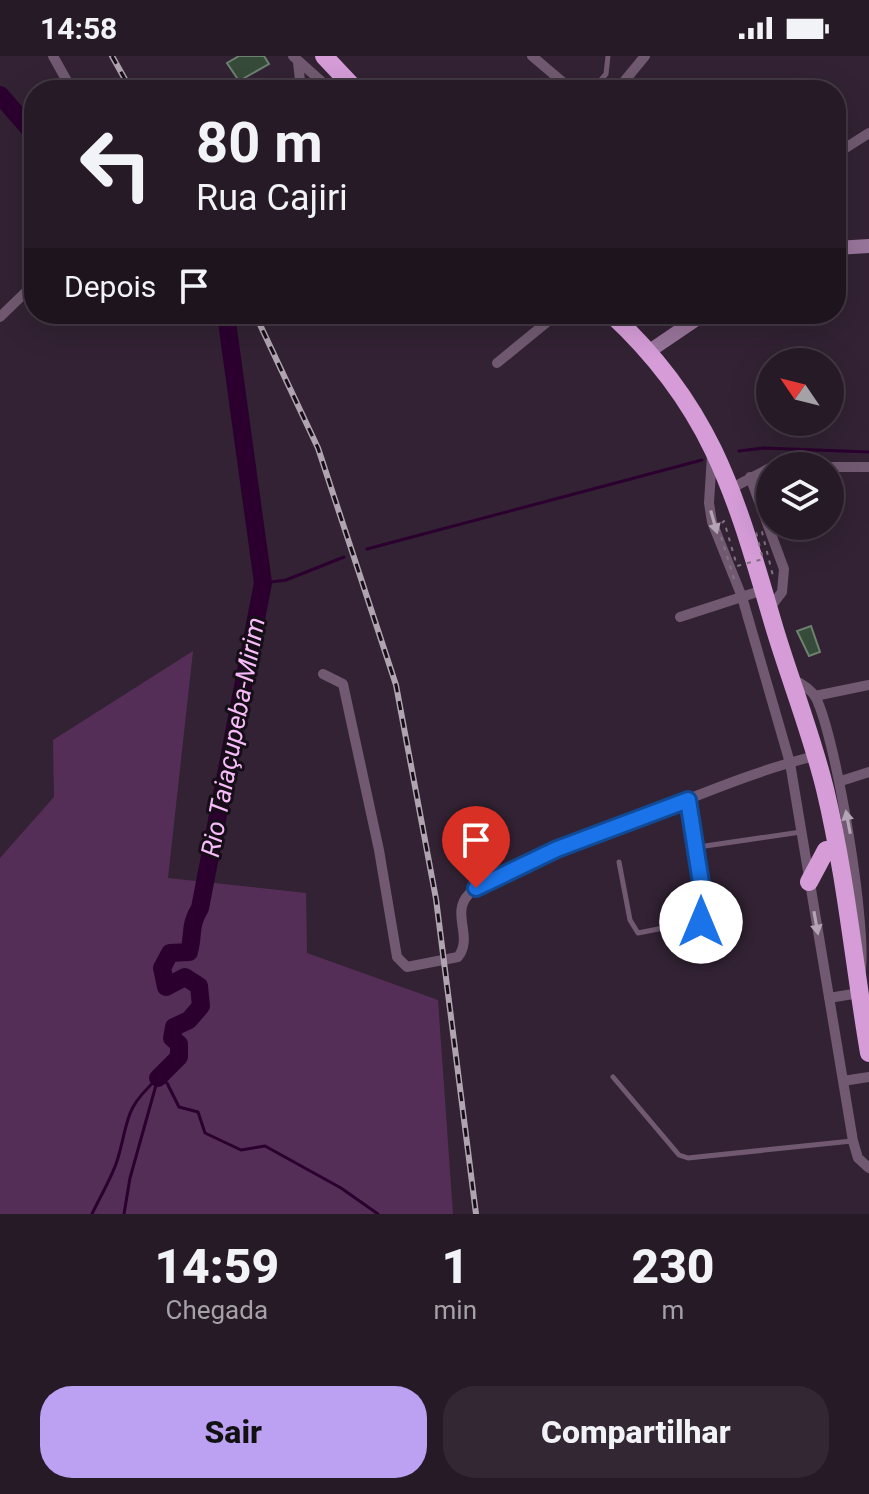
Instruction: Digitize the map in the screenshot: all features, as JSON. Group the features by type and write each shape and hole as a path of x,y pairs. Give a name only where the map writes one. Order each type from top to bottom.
{"highway":[{"path":"324,56 345,80"},
{"path":"621,324 648,352 696,415 732,488 769,585 769,609 825,791 853,928 857,982 869,1053"},
{"path":"796,697 789,726 826,850 846,946 857,982"},
{"path":"809,882 826,850"}],"street":[{"path":"53,56 66,80"},
{"path":"532,56 560,80"},
{"path":"625,80 645,56"},
{"path":"296,59 299,80"},
{"path":"296,59 320,80"},
{"path":"846,148 869,133"},
{"path":"846,247 869,246"},
{"path":"0,317 24,294"},
{"path":"497,363 545,324"},
{"path":"648,352 689,324"},
{"path":"713,445 709,503 712,522 789,726"},
{"path":"844,467 869,467"},
{"path":"732,488 756,474"},
{"path":"750,477 784,569 782,592 769,609"},
{"path":"680,617 769,585"},
{"path":"323,674 343,684 379,850 397,957 412,968 451,961 462,953 465,940 461,906 476,888 557,849 798,760 801,832 853,1141 858,1158 869,1168"},
{"path":"789,678 815,696 841,781 860,884 865,961 857,982 829,998"},
{"path":"815,696 869,685"},
{"path":"841,781 869,772"},
{"path":"843,1081 869,1077"}],"lane":[{"path":"601,80 606,74 608,56"},
{"path":"619,862 630,920 638,933 704,920 688,800"},
{"path":"705,846 801,832"},
{"path":"613,1077 672,1151 688,1158 853,1141"}],"path":[{"path":"734,579 718,527 724,521 737,566 763,559 756,532 762,532 769,585"}],"shaded area":[{"path":"193,651 168,878 306,893 307,953 438,1000 453,1214 0,1214 0,858 54,797 53,740"}],"building":[{"path":"239,56 264,56 269,64 238,80 227,63"},
{"path":"811,626 820,652 809,656 797,631"}],"waterway":[{"name":"Rio Taiaçupeba-Mirim","path":"0,95 24,123"},
{"name":"Rio Taiaçupeba-Mirim","path":"158,1078 179,1057 179,1044 172,1038 174,1027 189,1020 201,1006 199,986 185,977 166,987 162,968 170,953 189,952 263,583 227,324"},
{"path":"739,451 764,448 869,452"},
{"path":"367,549 702,460"},
{"path":"263,583 286,580 344,557"},
{"path":"158,1078 167,1083 179,1107 198,1112 205,1133 241,1150 265,1146 341,1188 378,1214"},
{"path":"92,1214 115,1168 133,1108 158,1078"},
{"path":"124,1214 130,1178 158,1078"}],"railway":[{"path":"112,56 125,80"},
{"path":"260,324 318,448 396,685 436,899 476,1214"}],"route":[{"path":"476,888 557,849 688,800 706,915 701,922"}]}
